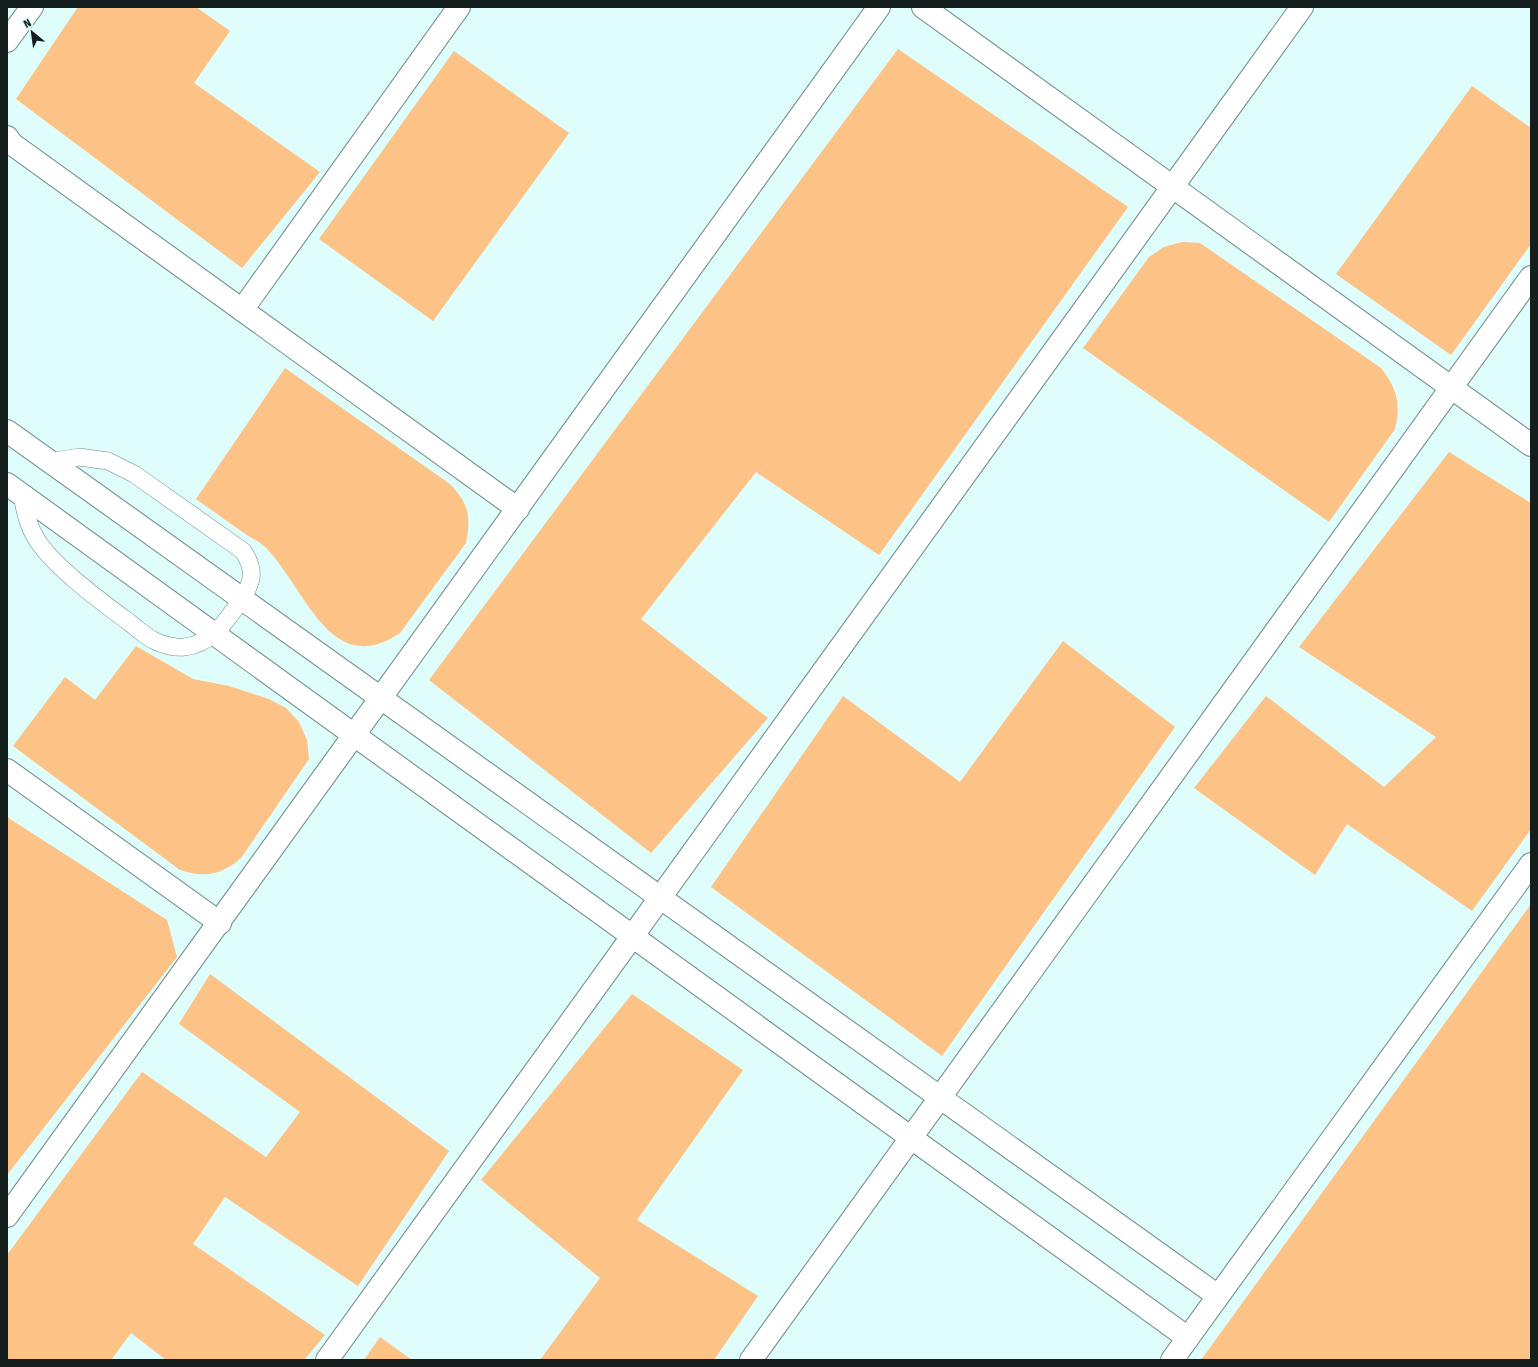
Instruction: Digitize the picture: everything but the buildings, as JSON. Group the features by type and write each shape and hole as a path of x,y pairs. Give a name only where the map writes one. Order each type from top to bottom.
{"street":[{"path":"7,41 32,7"},
{"path":"242,310 459,7"},
{"path":"7,1216 382,699 879,7"},
{"path":"923,7 1531,445"},
{"path":"327,1360 1302,7"},
{"path":"7,137 12,144 518,509"},
{"path":"751,1360 1531,278"},
{"path":"7,431 1218,1296"},
{"path":"15,489 1188,1338"},
{"path":"7,770 220,923"},
{"path":"1172,1360 1531,864"}],"lane":[{"path":"15,489 27,522 38,542 52,558 106,605 154,641 166,645 183,647 200,644 215,634 248,590 251,580 251,570 249,560 243,551 134,474 108,461 79,457 50,462"}],"shaded area":[{"path":"78,7 196,7 230,31 194,83 320,172 242,268 16,99"},
{"path":"898,49 1128,207 879,555 756,472 641,619 768,718 651,853 429,680"},
{"path":"454,51 569,133 433,321 319,239"},
{"path":"1472,86 1531,128 1531,244 1451,355 1336,274"},
{"path":"1182,242 1200,243 1381,368 1391,383 1396,397 1398,411 1395,429 1329,522 1083,348 1149,257 1164,247"},
{"path":"285,368 450,484 465,504 468,518 468,534 466,543 400,633 375,645 355,645 337,637 321,622 306,603 279,563 264,546 196,499"},
{"path":"1449,452 1531,503 1531,829 1472,911 1347,824 1315,875 1194,788 1266,696 1384,787 1436,737 1299,647"},
{"path":"1063,641 1175,727 942,1056 711,887 843,696 960,782"},
{"path":"136,646 193,679 229,686 269,699 286,708 299,722 307,740 309,759 241,858 234,864 220,871 198,874 180,870 13,746 65,677 95,700"},
{"path":"7,817 167,920 177,957 7,1175"},
{"path":"1531,904 1531,1360 1201,1360"},
{"path":"210,974 449,1151 358,1286 225,1197 193,1244 325,1335 304,1360 166,1360 131,1333 111,1360 7,1360 7,1255 142,1072 266,1157 300,1112 179,1024"},
{"path":"632,994 743,1070 637,1220 758,1296 714,1360 540,1360 600,1278 481,1180"},
{"path":"380,1337 412,1360 364,1360"}]}
